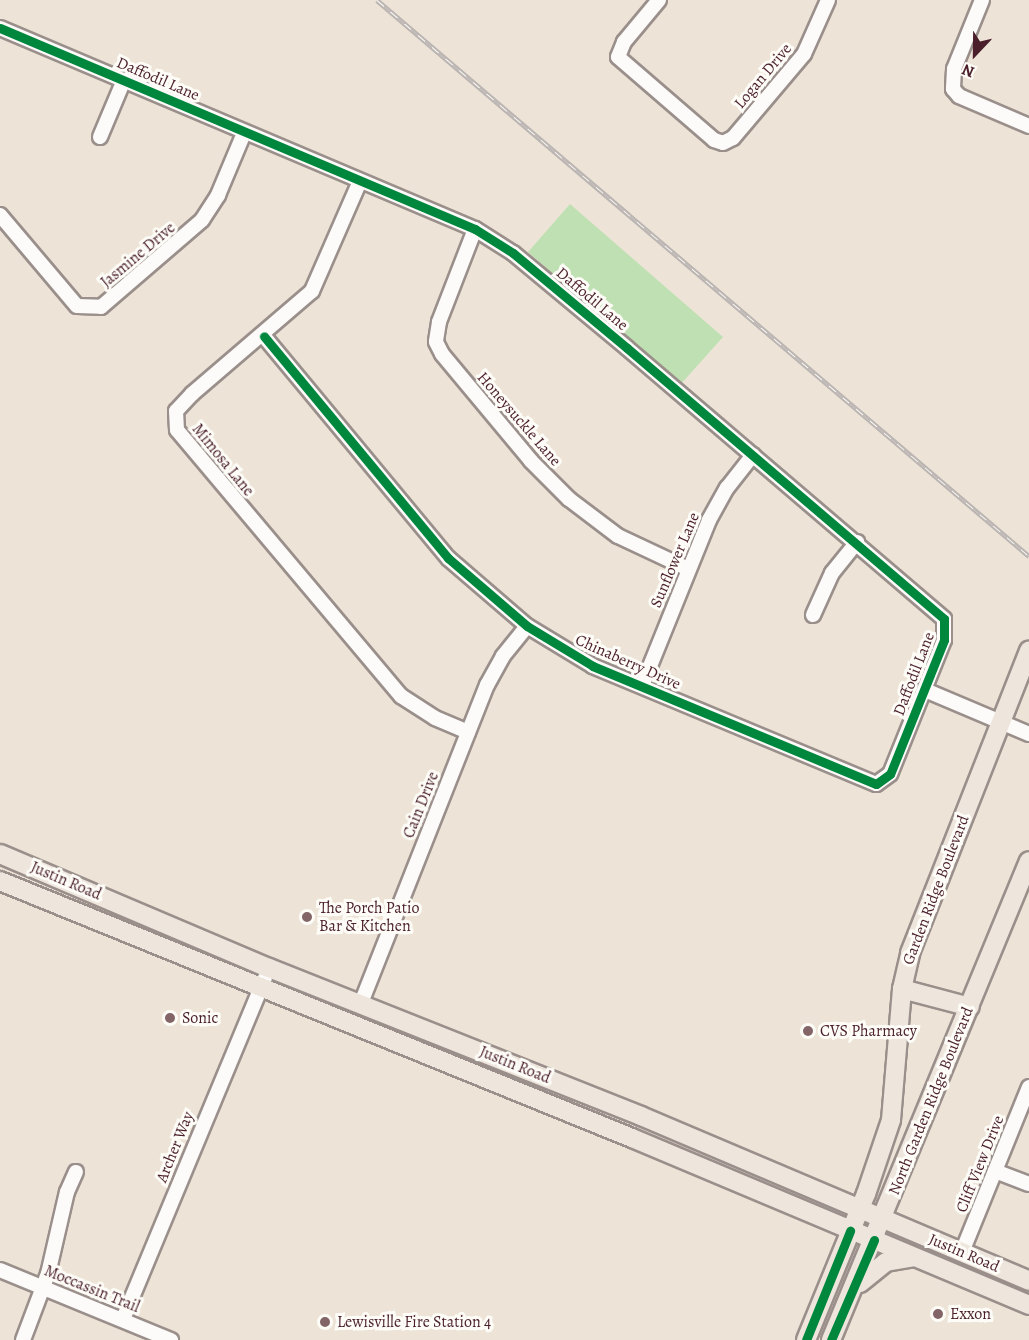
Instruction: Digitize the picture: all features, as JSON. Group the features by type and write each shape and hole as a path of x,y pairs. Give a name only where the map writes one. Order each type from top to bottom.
{"main road":[{"name":"Garden Ridge Boulevard","path":"806,1340 859,1209 891,1120 902,989 922,920 1029,651"},
{"name":"Justin Road","path":"0,854 269,968 638,1114 1029,1281"},
{"name":"North Garden Ridge Boulevard","path":"831,1340 883,1219 1029,861"},
{"name":"Justin Road","path":"0,881 632,1138 1029,1305"},
{"path":"902,989 970,1007"},
{"path":"441,1060 449,1038"},
{"path":"632,1138 638,1114"},
{"path":"849,1300 876,1267 901,1257 913,1257"}],"street":[{"name":"Logan Drive","path":"659,0 624,42 618,57 714,140 723,143 733,138 804,54 828,0"},
{"path":"982,0 954,69 952,86 959,96 1029,126"},
{"name":"Daffodil Lane","path":"1,31 124,80 475,230 513,253 857,542 944,619 944,640 925,690 884,781"},
{"path":"100,137 124,80"},
{"name":"Jasmine Drive","path":"0,215 77,306 101,307 202,220 218,195 244,132"},
{"name":"Mimosa Lane","path":"360,181 312,291 264,336 192,394 176,411 181,437 401,696 435,718 468,732"},
{"name":"Honeysuckle Lane","path":"475,230 439,322 436,342 442,354 531,461 574,504 618,536 688,569"},
{"name":"Chinaberry Drive","path":"264,336 448,558 527,626 593,666 876,784 884,781"},
{"name":"Sunflower Lane","path":"642,686 688,569 727,488 753,455"},
{"path":"813,615 832,573 857,542"},
{"name":"Cain Drive","path":"361,1003 468,732 503,656 527,626"},
{"path":"925,690 1029,734"},
{"name":"Archer Way","path":"123,1319 269,968"},
{"name":"Cliff View Drive","path":"962,1252 1029,1088"},
{"path":"995,1171 1029,1184"},
{"path":"23,1340 43,1287 67,1192 76,1172"},
{"name":"Moccassin Trail","path":"0,1270 171,1340"}],"green space":[{"path":"570,204 723,337 680,385 528,252"}],"railway":[{"path":"377,0 1029,556"}],"cycle path":[{"path":"0,28 475,229 513,253 627,348 944,619 944,640 890,774 876,784 593,666 527,626 448,558 264,336"},
{"path":"806,1340 850,1231"},
{"path":"831,1340 874,1240"}],"place":[{"name":"The Porch Patio Bar & Kitchen","path":"307,917"},
{"name":"Sonic","path":"170,1018"},
{"name":"CVS Pharmacy","path":"808,1031"},
{"name":"Exxon","path":"938,1314"},
{"name":"Lewisville Fire Station 4","path":"325,1322"}]}
